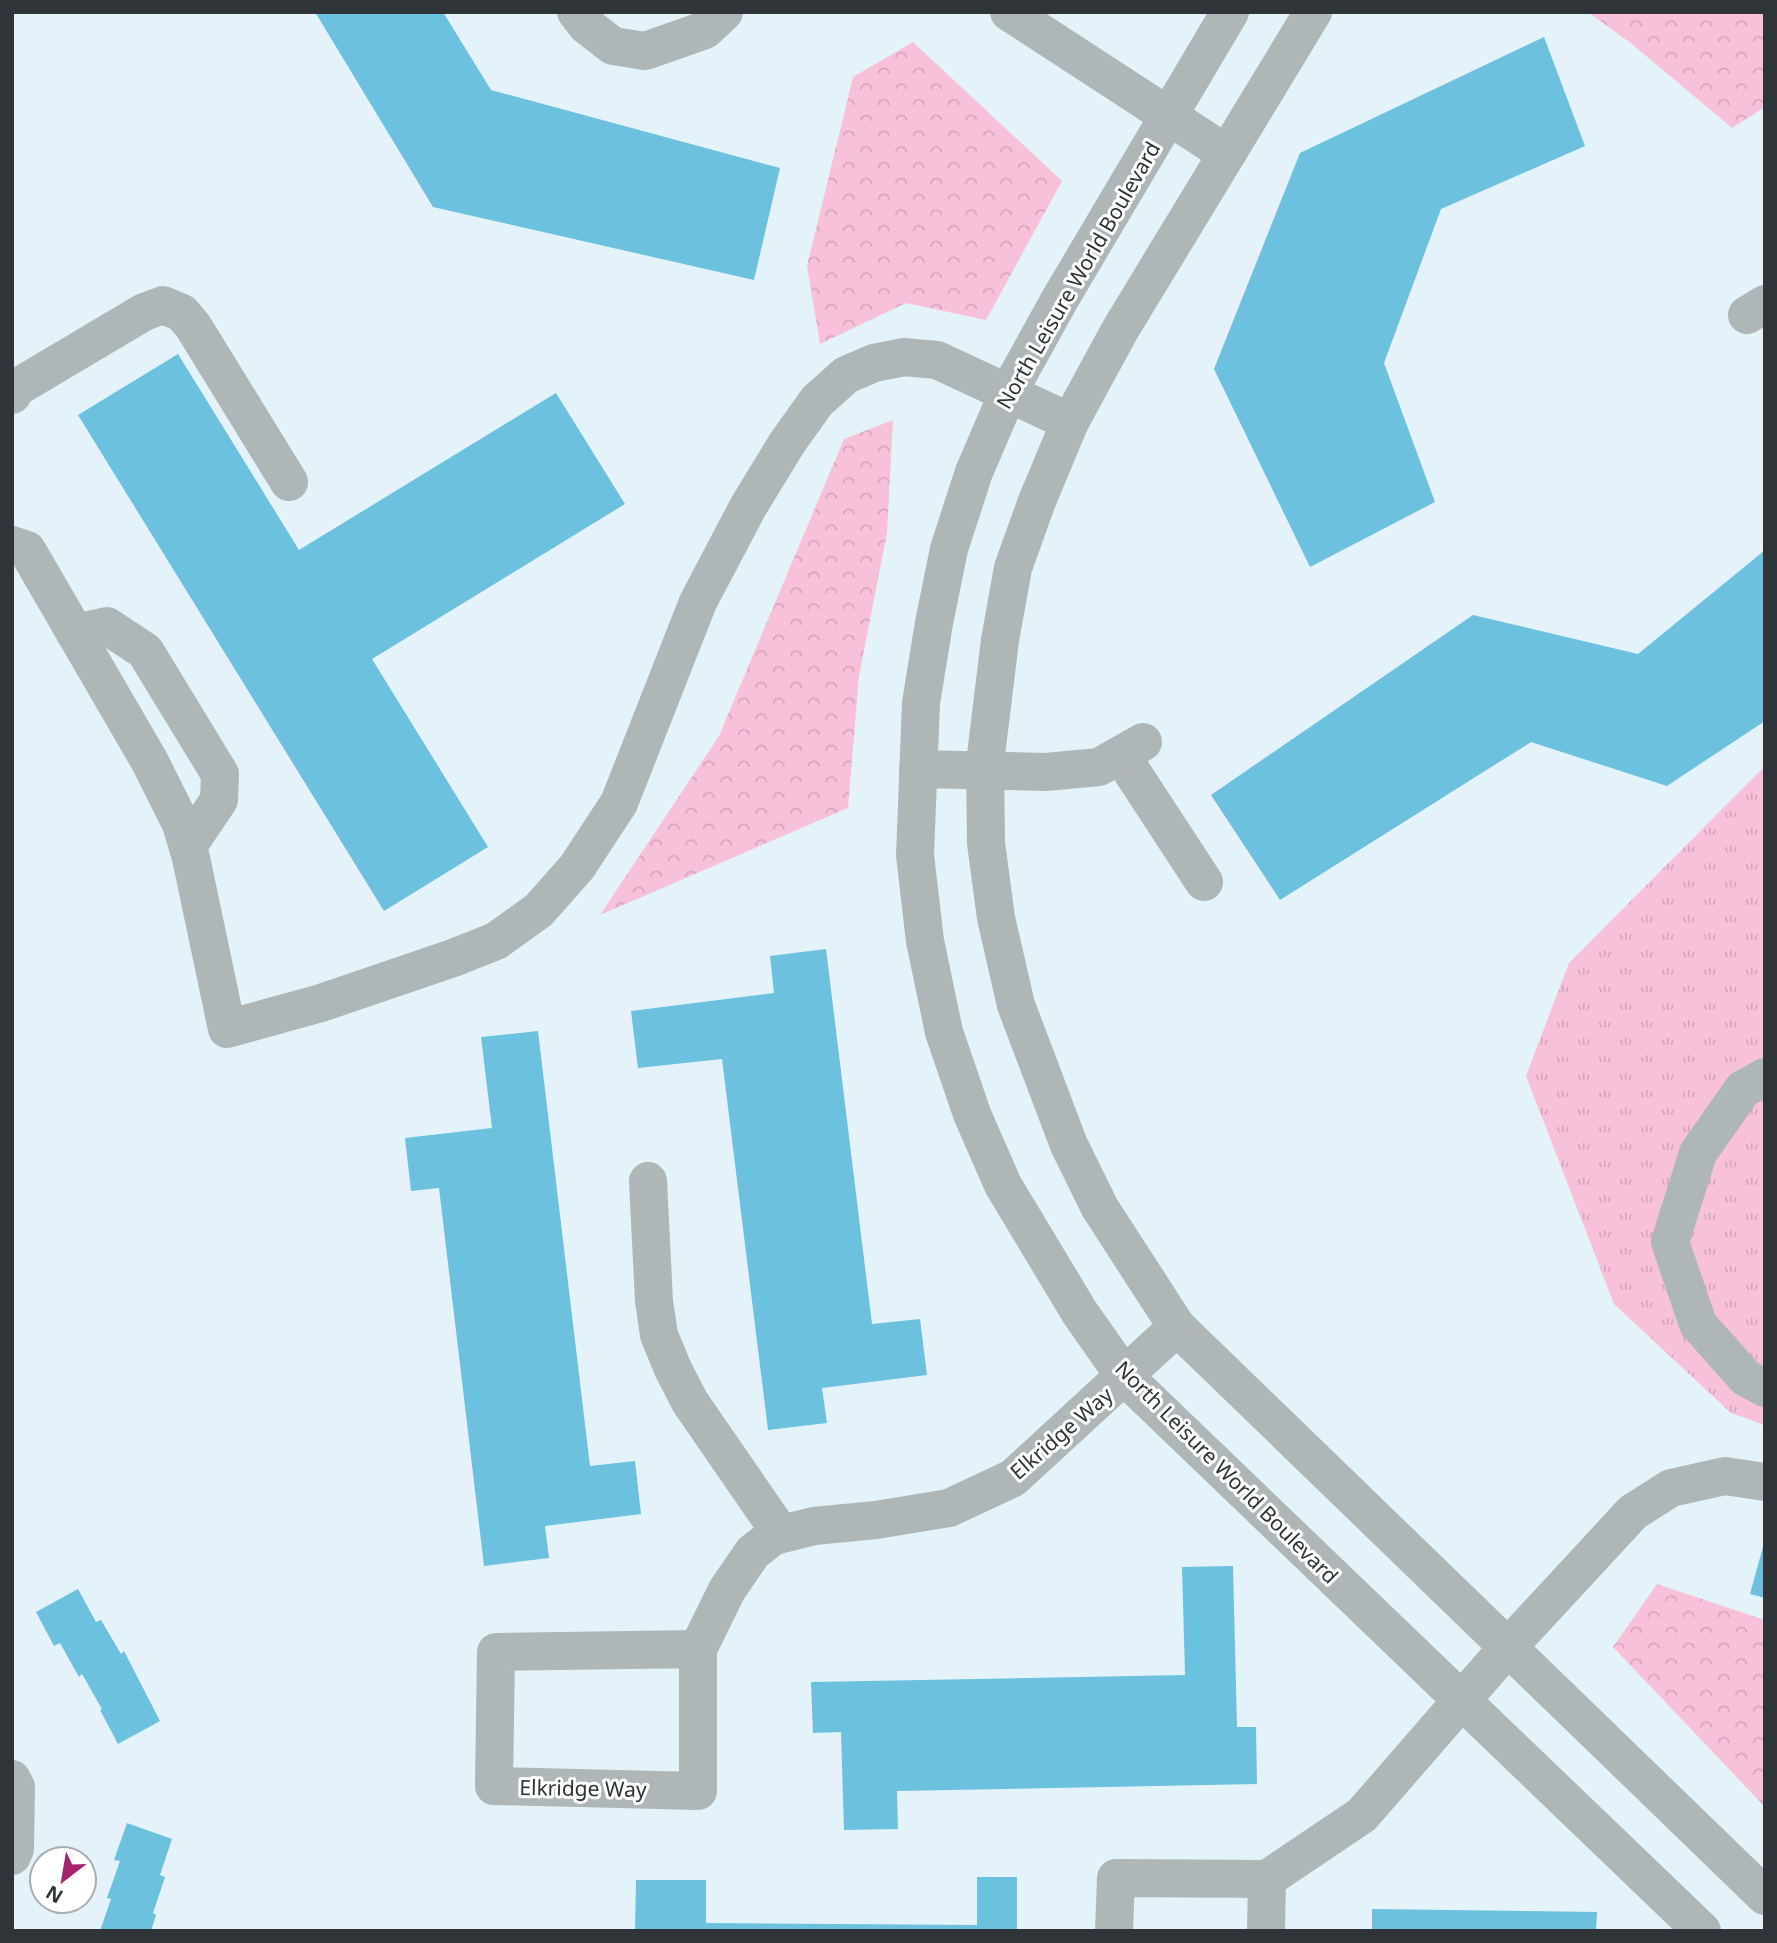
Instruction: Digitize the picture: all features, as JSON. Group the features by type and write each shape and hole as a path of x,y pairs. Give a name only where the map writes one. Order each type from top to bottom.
{"street":[{"path":"576,12 586,25 614,46 645,51 705,30 724,12"},
{"path":"1009,12 1227,154"},
{"name":"North Leisure World Boulevard","path":"1230,12 1060,299 1008,393 975,472 949,549 921,703 915,855 925,941 944,1032 972,1114 1003,1185 1080,1313 1125,1377 1702,1931"},
{"path":"1313,12 1120,330 1070,422 1037,501 1013,569 1000,640 985,772 986,843 996,918 1016,1005 1069,1145 1089,1187 1177,1327 1765,1896"},
{"path":"12,396 16,388 144,312 163,305 182,313 193,326 289,482"},
{"path":"12,545 27,550 150,762 181,824 227,1029 321,1003 496,941 539,910 569,876 619,803 698,602 748,507 786,443 817,401 846,375 874,363 904,357 937,360 1070,422"},
{"path":"75,633 107,626 145,651 220,774 219,800 188,846"},
{"path":"918,769 1046,772 1099,767 1132,749 1204,882"},
{"path":"1765,1077 1743,1089 1698,1153 1670,1242 1698,1324 1746,1378 1765,1388"},
{"path":"648,1181 654,1301 659,1335 690,1402 781,1534"},
{"name":"Elkridge Way","path":"698,1649 496,1653 494,1786 698,1791 698,1649 727,1590 753,1552 774,1536 814,1526 876,1520 949,1508 1013,1478 1177,1327"},
{"path":"1114,1931 1116,1878 1267,1879 1362,1815 1507,1647 1633,1512 1671,1488 1725,1476 1765,1482"},
{"path":"12,1779 16,1787 15,1849 12,1856"},
{"path":"1266,1931 1267,1879"}],"green space":[{"path":"1588,12 1765,12 1765,107 1732,128 1632,44"},
{"path":"913,42 1062,181 986,320 906,303 820,344 807,266 853,77"},
{"path":"893,420 887,533 859,676 848,808 600,915 719,736 844,439"},
{"path":"1765,766 1765,1425 1731,1413 1614,1304 1526,1076 1569,963"},
{"path":"1657,1584 1765,1620 1765,1807 1613,1647"}],"building":[{"path":"315,12 443,12 491,90 780,168 754,280 433,207"},
{"path":"1544,37 1585,146 1441,209 1384,363 1435,502 1310,567 1214,369 1300,153"},
{"path":"178,354 299,550 556,393 625,504 372,659 488,847 384,911 78,415"},
{"path":"1765,550 1765,721 1667,786 1531,742 1280,900 1211,795 1473,615 1638,654"},
{"path":"826,949 872,1324 920,1319 927,1375 822,1388 827,1423 768,1430 722,1059 638,1068 631,1011 774,993 770,956"},
{"path":"538,1031 590,1466 635,1461 641,1514 545,1526 549,1558 484,1566 439,1188 411,1191 405,1138 492,1128 481,1037"},
{"path":"1765,1544 1765,1598 1750,1594"},
{"path":"1233,1566 1237,1727 1256,1727 1257,1784 897,1791 898,1829 844,1830 841,1732 813,1733 811,1682 1185,1675 1182,1567"},
{"path":"78,1589 96,1622 101,1620 121,1654 124,1651 160,1721 118,1744 82,1674 79,1677 60,1643 54,1646 36,1612"},
{"path":"127,1823 172,1839 160,1875 165,1877 153,1913 156,1915 151,1931 100,1931 111,1899 107,1898 120,1861 114,1860"},
{"path":"977,1877 1017,1877 1017,1931 635,1931 636,1880 706,1880 706,1923 977,1925"},
{"path":"1372,1909 1597,1912 1596,1931 1372,1931"}]}
